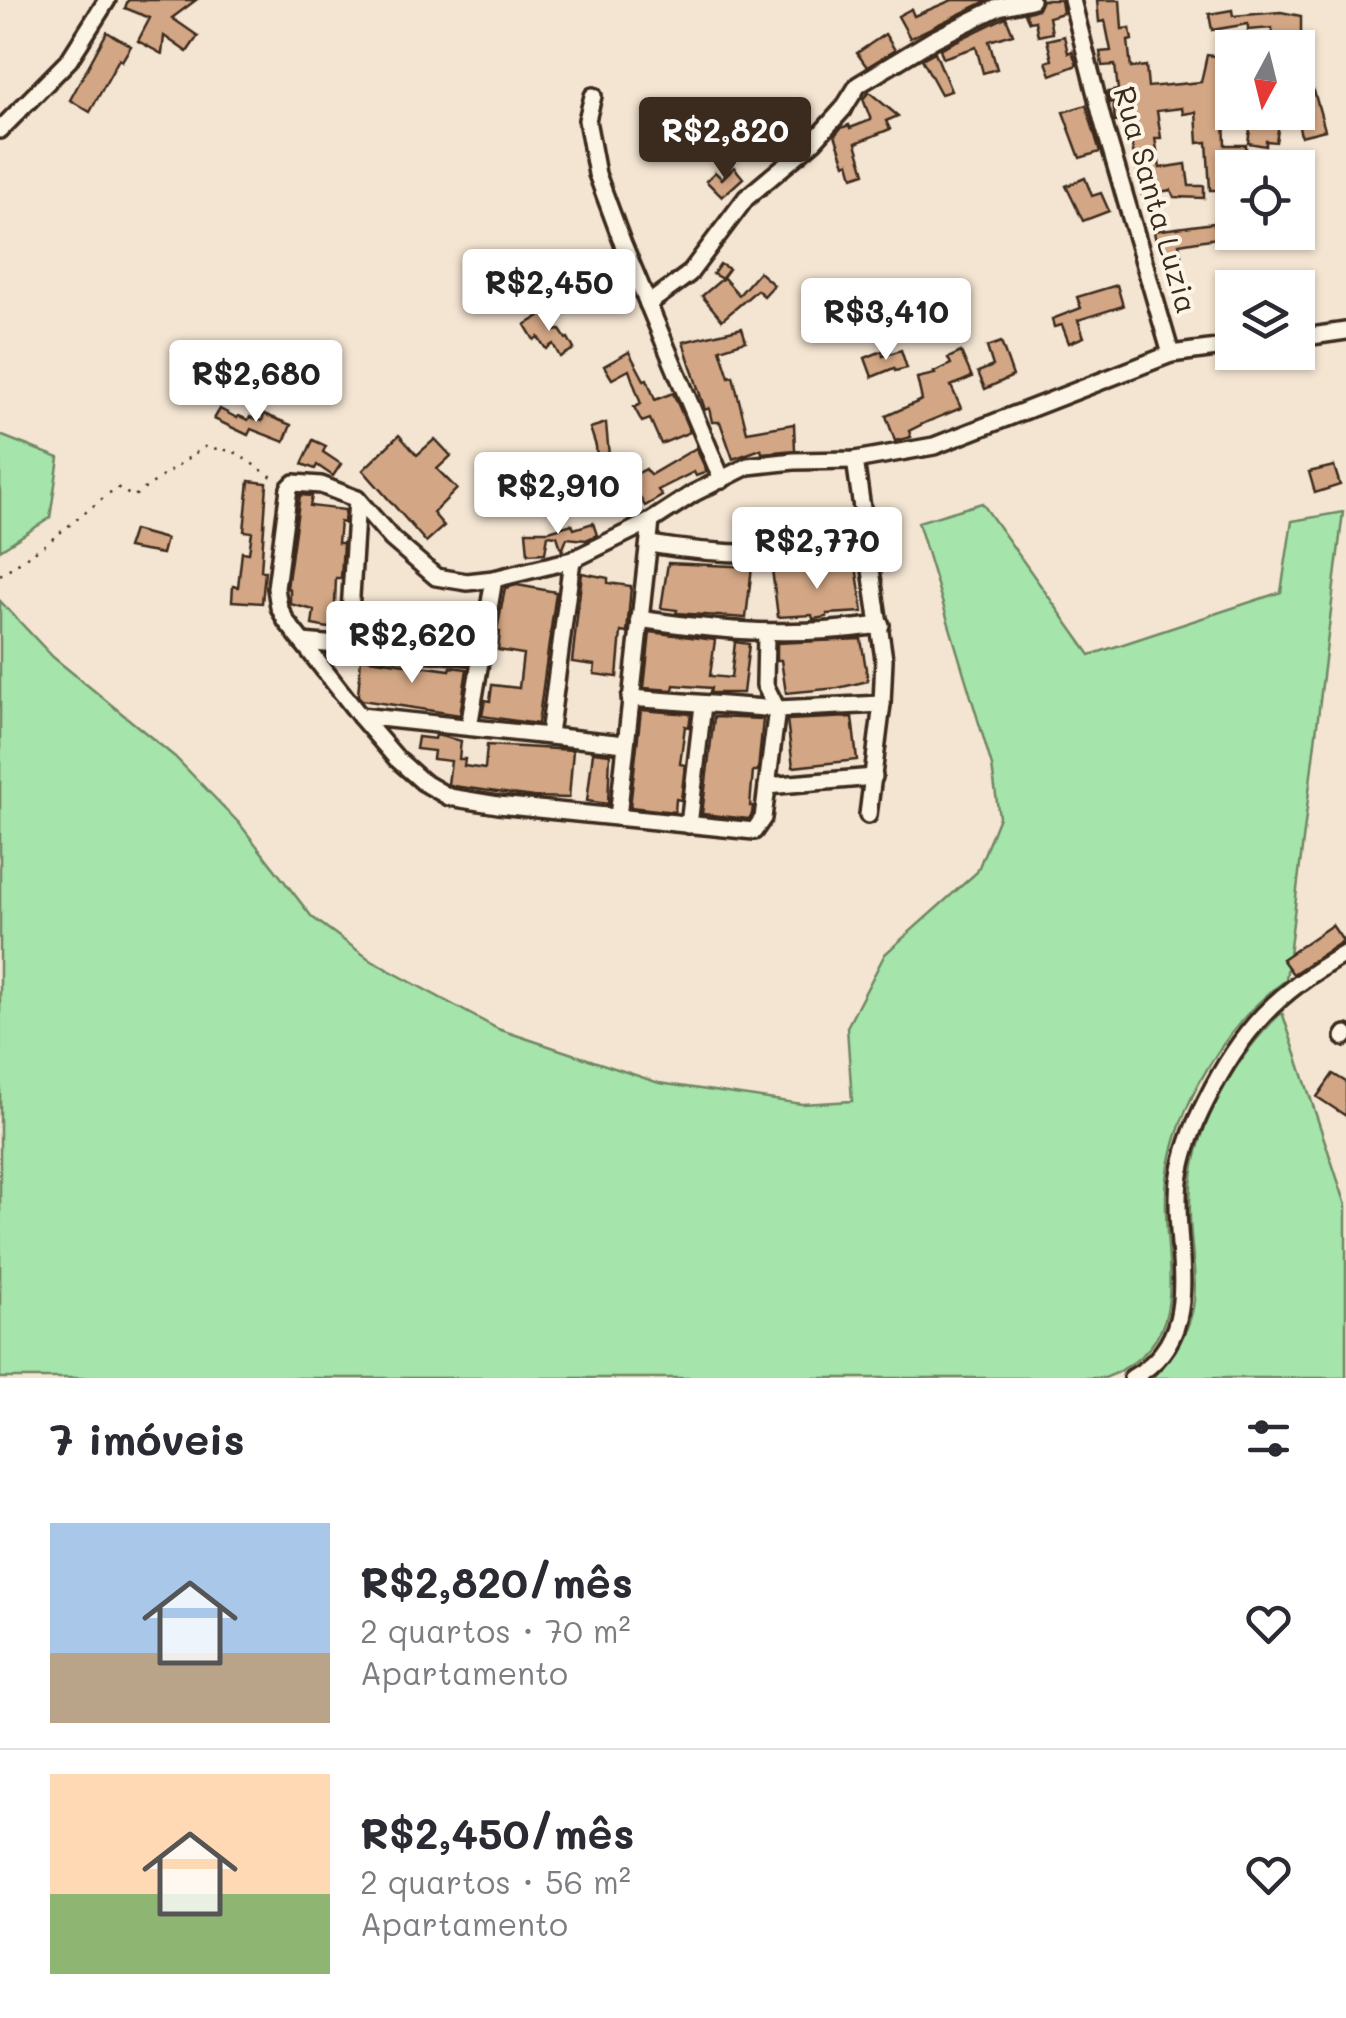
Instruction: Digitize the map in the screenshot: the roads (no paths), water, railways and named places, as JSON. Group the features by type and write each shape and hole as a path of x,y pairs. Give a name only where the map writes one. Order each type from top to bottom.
{"street":[{"path":"0,130 70,60 107,0"},
{"path":"648,304 689,274 746,198 814,141 858,85 934,38 999,7 1031,0"},
{"name":"Rua Santa Luzia","path":"1072,0 1103,122 1171,354 1215,348"},
{"path":"593,96 587,120 597,174 722,480"},
{"path":"1315,336 1346,331"},
{"path":"766,634 764,686 778,709 763,818 754,831 449,797 422,782 397,759 286,621 276,588 289,488 294,483 306,482 357,499 392,538 436,577 467,582 494,579 572,560 651,522 748,466 854,460 934,446 1171,354"},
{"path":"854,460 881,624 882,704 868,815"},
{"path":"348,646 357,499"},
{"path":"618,816 651,522"},
{"path":"650,544 748,556 869,548"},
{"path":"548,735 572,560"},
{"path":"470,727 494,579"},
{"path":"638,619 714,631 766,634 881,624"},
{"path":"302,642 481,658"},
{"path":"630,698 778,709 882,704"},
{"path":"689,825 704,705"},
{"path":"360,716 624,744"},
{"path":"767,786 874,778"},
{"path":"1132,1378 1166,1346 1179,1321 1184,1281 1177,1218 1180,1178 1192,1130 1226,1060 1272,1004 1346,953"}]}
